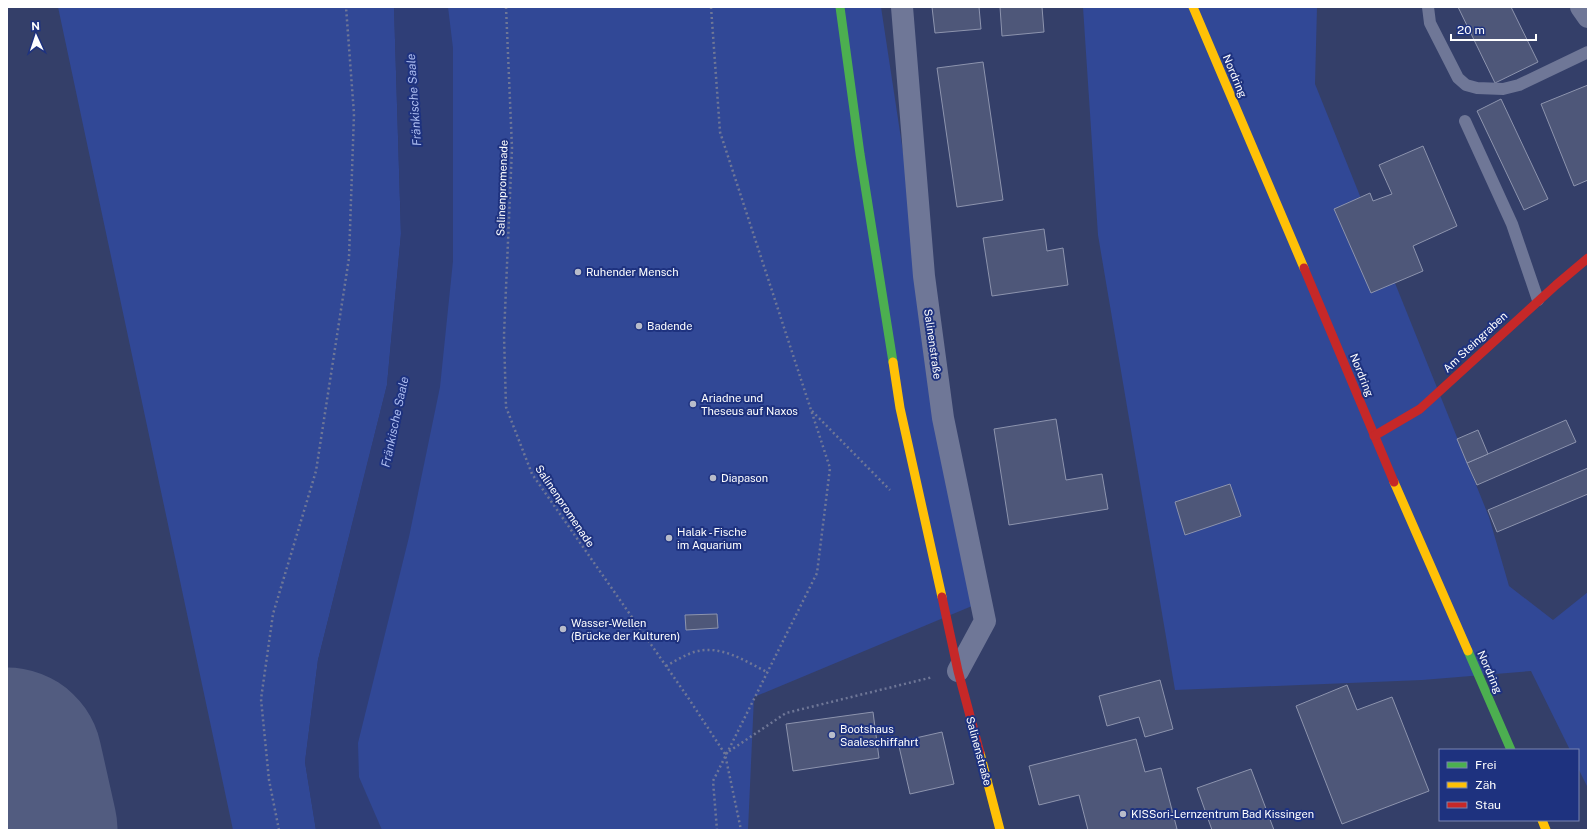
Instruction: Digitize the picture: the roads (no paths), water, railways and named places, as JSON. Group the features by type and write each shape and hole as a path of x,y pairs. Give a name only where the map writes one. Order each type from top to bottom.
{"street":[{"name":"Salinenstraße","path":"840,7 860,154 900,408 958,671 1000,830"},
{"name":"Salinenstraße","path":"902,7 924,276 943,418 985,621 958,671"},
{"name":"Nordring","path":"1193,7 1374,436 1511,749"},
{"path":"1581,7 1588,17"},
{"name":"Am Steingraben","path":"1374,436 1420,409 1538,300 1588,258"}],"lane":[{"path":"1428,7 1430,23 1458,78 1466,85 1477,88 1503,89 1519,85 1588,52"},
{"path":"1465,121 1512,224 1538,300"}],"water":[{"name":"Fränkische Saale","path":"394,7 448,7 453,48 453,261 440,387 409,537 358,743 359,777 382,830 316,830 305,762 318,660 387,385 401,234"}],"place":[{"name":"Ruhender Mensch","path":"578,272"},
{"name":"Badende","path":"639,326"},
{"name":"Ariadne und Theseus auf Naxos","path":"693,404"},
{"name":"Diapason","path":"713,478"},
{"name":"Halak - Fische im Aquarium","path":"669,538"},
{"name":"Wasser-Wellen (Brücke der Kulturen)","path":"563,629"},
{"name":"Bootshaus Saaleschiffahrt","path":"832,735"},
{"name":"KISSori-Lernzentrum Bad Kissingen","path":"1123,814"}]}
